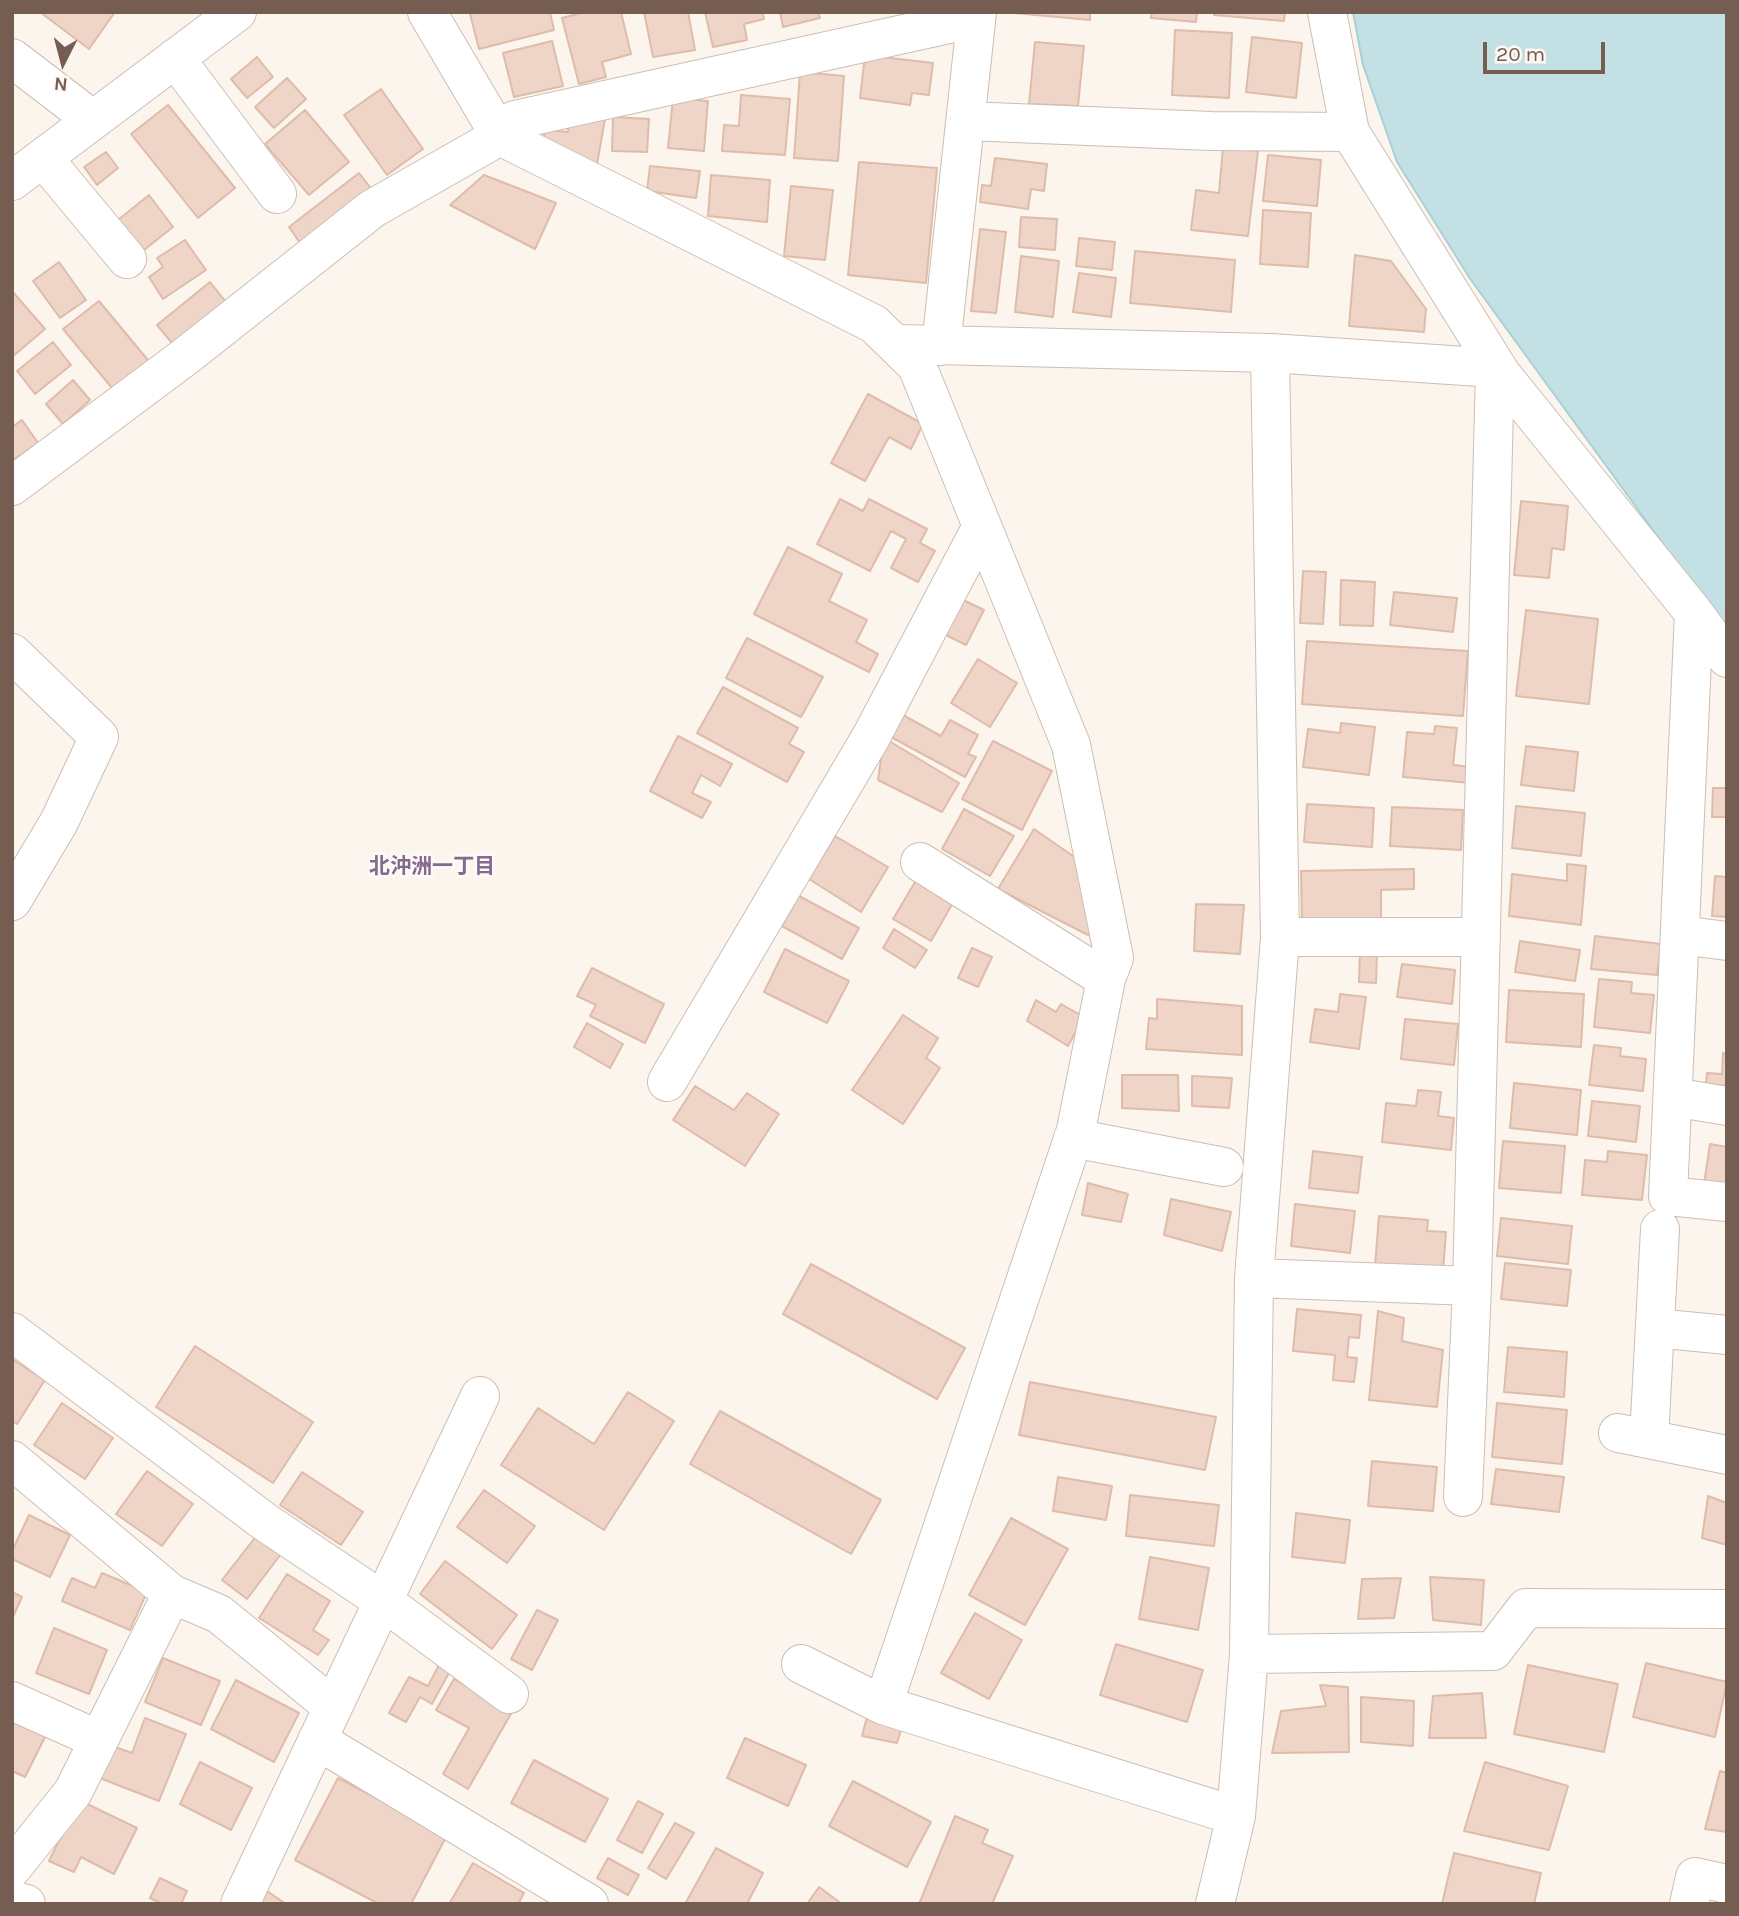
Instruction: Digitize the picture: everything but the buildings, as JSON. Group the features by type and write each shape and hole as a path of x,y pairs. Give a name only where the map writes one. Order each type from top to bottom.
{"street":[{"path":"12,181 237,12"},
{"path":"428,12 500,136 874,324 917,366 1072,745 1114,958 1107,979 1073,1138 883,1705"},
{"path":"1326,12 1350,132 1499,371 1695,613 1727,658"},
{"path":"12,486 186,356 372,209 500,136 515,120 977,15 941,346"},
{"path":"12,58 93,120"},
{"path":"175,58 277,194"},
{"path":"966,121 1211,131 1350,132"},
{"path":"43,158 127,259"},
{"path":"896,344 1270,353 1499,371"},
{"path":"1215,1904 1237,1816 1249,1654 1254,1278 1280,937 1270,353"},
{"path":"1462,1497 1472,1286 1499,371"},
{"path":"667,1082 871,737 982,526"},
{"path":"1695,613 1668,1196 1727,1202"},
{"path":"12,653 99,737 59,822 12,901"},
{"path":"920,862 1107,979"},
{"path":"1680,935 1727,941"},
{"path":"1280,937 1481,937"},
{"path":"1672,1097 1727,1106"},
{"path":"1073,1138 1224,1167"},
{"path":"1660,1229 1655,1328 1634,1436 1727,1455"},
{"path":"1254,1278 1472,1286"},
{"path":"1655,1328 1727,1335"},
{"path":"12,1332 265,1522 383,1601 509,1694"},
{"path":"240,1904 480,1395"},
{"path":"12,1460 172,1594 219,1614 325,1724 589,1904"},
{"path":"12,1868 74,1792 172,1594"},
{"path":"1249,1654 1493,1651 1526,1608 1727,1609"},
{"path":"801,1664 883,1705 1237,1816"},
{"path":"12,1700 99,1740"},
{"path":"1689,1904 1695,1877 1727,1884"},
{"path":"12,1900 26,1904"}],"water":[{"path":"1353,12 1727,12 1727,632 1471,280 1397,162 1363,65"}],"district":[{"name":"北沖洲一丁目","path":"432,867"}]}
